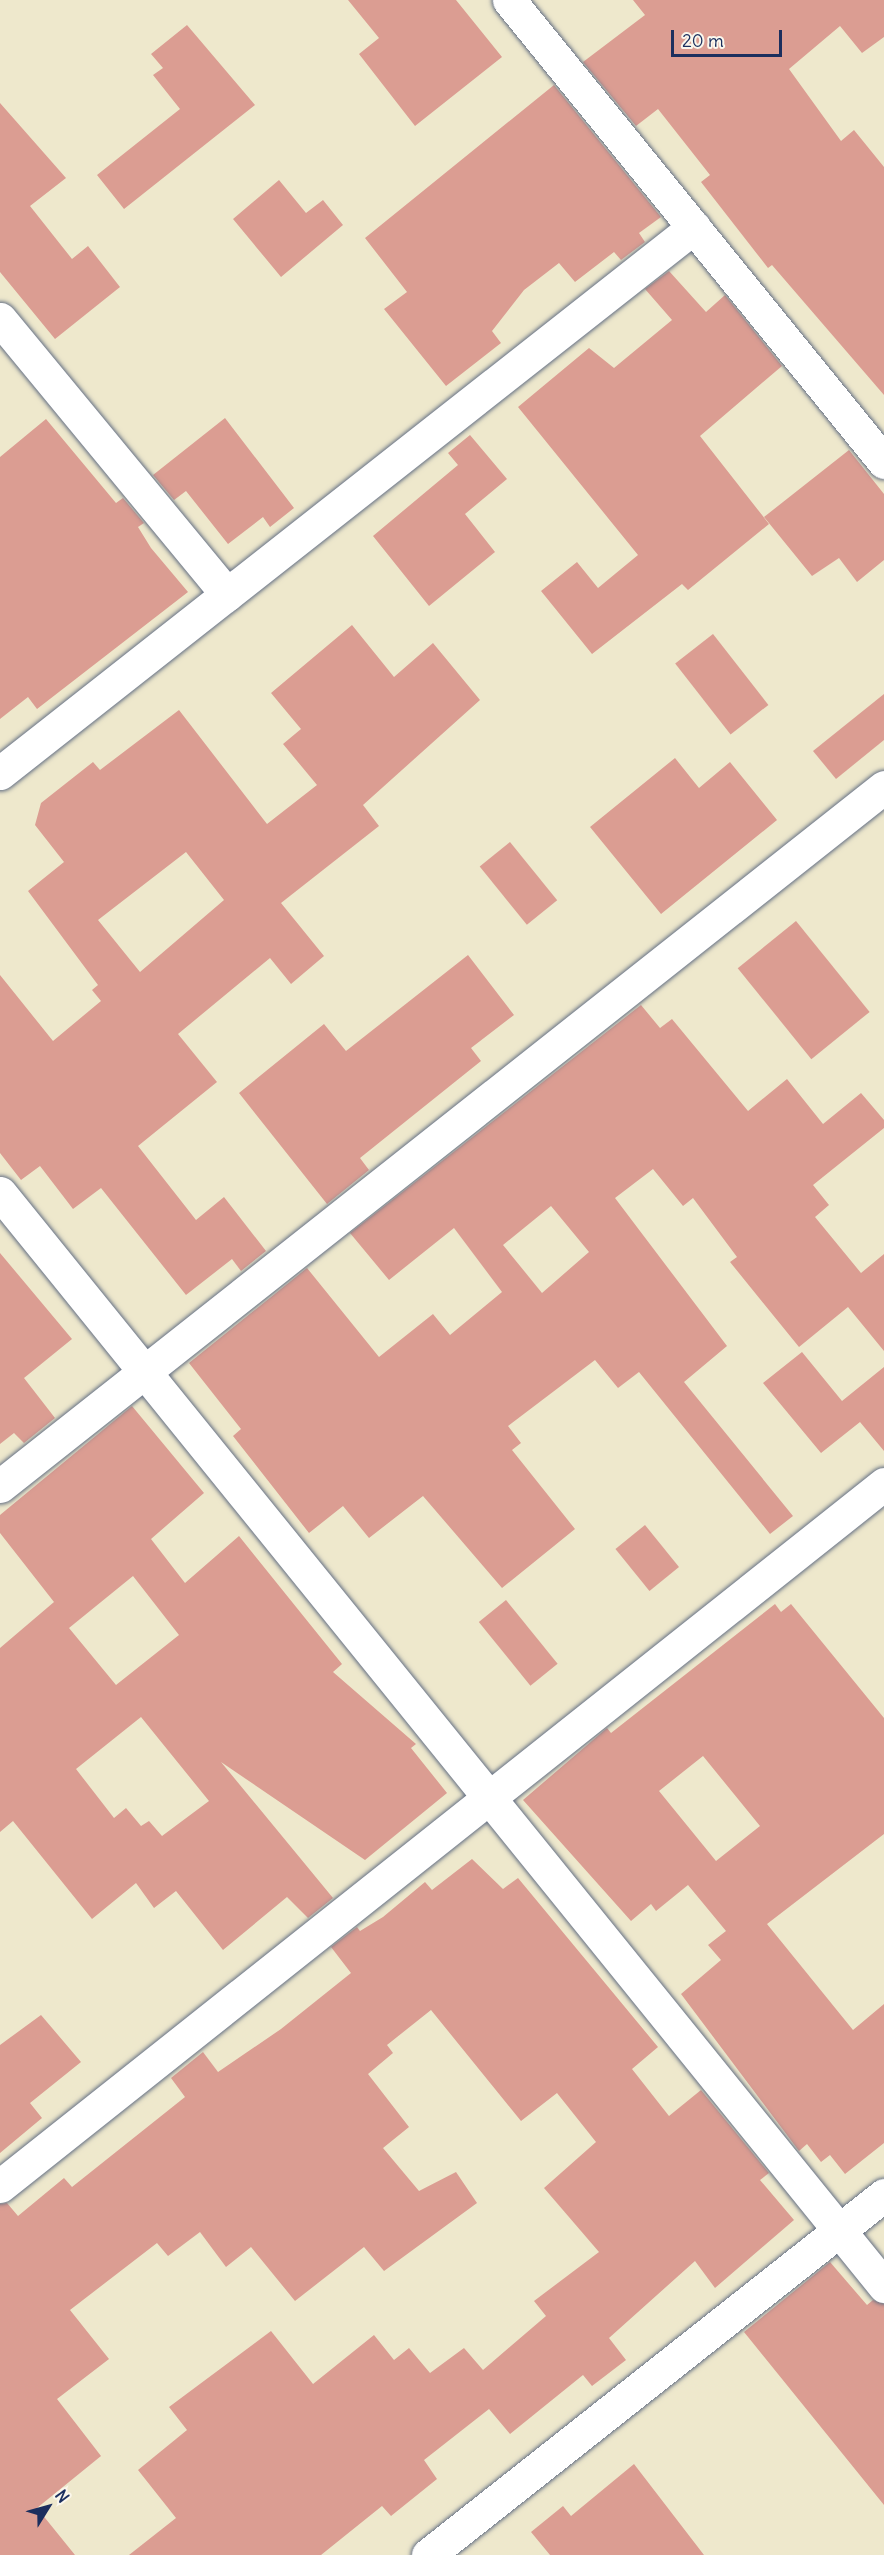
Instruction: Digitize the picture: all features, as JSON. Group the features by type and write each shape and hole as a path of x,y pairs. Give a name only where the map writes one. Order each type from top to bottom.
{"street":[{"path":"509,0 884,462"},
{"path":"0,773 694,227"},
{"path":"0,319 227,594"},
{"path":"0,1486 884,787"},
{"path":"0,1193 884,2286"},
{"path":"0,2186 884,1484"},
{"path":"428,2555 884,2195"}],"building":[{"path":"348,0 456,0 502,57 415,126 359,54 379,38"},
{"path":"633,0 884,0 884,37 862,53 840,26 789,69 841,141 854,130 884,167 884,395 772,265 768,268 701,182 710,175 658,109 636,126 583,62 645,15"},
{"path":"187,25 255,105 124,209 97,175 180,109 153,75 163,68 151,54"},
{"path":"554,85 661,217 639,233 645,242 621,260 614,252 575,282 559,263 524,290 492,331 501,343 446,386 384,309 407,292 365,238"},
{"path":"0,103 66,178 30,206 72,259 88,246 120,287 55,339 0,272"},
{"path":"279,180 306,213 323,200 343,225 281,277 233,219"},
{"path":"669,271 706,312 725,295 782,366 700,436 769,524 688,590 682,584 592,654 541,591 577,562 598,588 638,555 518,407 589,348 614,368 672,320 645,289"},
{"path":"225,418 294,508 270,527 263,517 228,544 186,491 174,500 153,475"},
{"path":"46,419 116,503 123,498 144,523 138,527 151,548 188,592 37,709 28,697 0,719 0,457"},
{"path":"470,435 507,479 465,514 495,552 429,606 373,536 458,465 448,453"},
{"path":"849,450 884,494 884,560 857,582 839,558 812,576 764,517"},
{"path":"352,625 394,677 433,643 480,700 363,805 379,826 281,903 324,956 291,984 270,958 178,1034 217,1082 138,1146 196,1220 224,1197 266,1251 241,1271 232,1259 186,1295 101,1188 73,1209 40,1166 21,1180 0,1153 0,975 53,1041 101,1001 92,990 98,985 28,891 64,862 35,825 41,803 93,762 100,770 179,710 267,824 317,785 283,744 301,729 271,693","holes":["186,852 224,900 140,972 98,920"]},
{"path":"713,634 768,705 731,734 675,664"},
{"path":"884,694 884,740 836,779 813,751"},
{"path":"675,758 699,788 730,762 777,820 661,914 590,827"},
{"path":"510,842 557,900 527,925 480,867"},
{"path":"796,921 870,1012 811,1059 738,968"},
{"path":"468,955 514,1015 471,1048 481,1061 360,1158 369,1170 327,1204 239,1093 324,1024 346,1051"},
{"path":"641,1005 660,1028 672,1019 748,1111 787,1079 823,1124 861,1093 884,1120 884,1128 813,1185 829,1205 815,1217 861,1273 884,1254 884,1351 848,1307 799,1347 730,1262 737,1257 693,1198 683,1206 653,1169 615,1198 727,1346 684,1382 793,1516 770,1534 639,1372 618,1388 595,1360 508,1426 521,1443 512,1450 575,1529 502,1588 423,1496 369,1538 343,1506 309,1533 233,1436 241,1429 189,1363 307,1268 379,1357 433,1314 450,1335 502,1292 454,1228 389,1280 350,1233","holes":["551,1206 589,1252 542,1293 503,1245"]},
{"path":"0,1253 72,1339 24,1378 55,1418 24,1443 14,1433 0,1444"},
{"path":"802,1352 842,1401 884,1367 884,1451 860,1422 821,1453 763,1383"},
{"path":"132,1406 204,1493 151,1539 185,1583 239,1536 342,1664 333,1672 416,1744 411,1748 447,1793 365,1860 221,1762 333,1898 308,1918 287,1897 223,1950 176,1891 154,1908 136,1883 92,1919 13,1821 0,1832 0,1648 54,1602 0,1533 0,1515","holes":["133,1576 179,1635 116,1685 69,1628","141,1717 209,1801 162,1836 149,1821 141,1826 126,1808 114,1818 76,1769"]},
{"path":"645,1525 679,1567 649,1591 615,1549"},
{"path":"506,1600 558,1664 530,1686 479,1622"},
{"path":"775,1604 781,1612 791,1604 884,1718 884,1834 767,1924 853,2030 884,2004 884,2143 845,2174 830,2155 821,2162 807,2144 799,2151 681,1994 721,1960 708,1945 726,1931 688,1885 656,1911 651,1904 631,1921 523,1800 607,1728 611,1733","holes":["703,1756 760,1826 716,1861 659,1791"]},
{"path":"472,1859 503,1889 518,1878 658,2047 632,2069 669,2116 701,2090 769,2173 760,2180 794,2220 715,2288 695,2261 609,2338 626,2360 592,2386 583,2375 510,2434 489,2409 424,2460 437,2479 391,2516 382,2506 321,2555 129,2555 176,2518 138,2470 187,2430 169,2407 271,2331 313,2384 374,2335 394,2360 409,2348 430,2373 464,2348 483,2370 546,2316 534,2301 599,2252 544,2188 596,2142 557,2093 521,2121 431,2010 387,2045 393,2053 368,2074 409,2127 383,2148 419,2191 456,2172 477,2203 384,2271 364,2247 295,2301 251,2247 226,2267 200,2232 168,2256 157,2243 70,2310 109,2359 57,2399 101,2456 37,2508 75,2555 0,2555 0,2204 7,2203 18,2216 64,2178 72,2187 185,2097 171,2078 203,2052 218,2072 281,2029 351,1973 331,1947 357,1927 360,1931 383,1917 425,1882 432,1890"},
{"path":"41,2015 81,2062 30,2103 42,2118 0,2153 0,2045"},
{"path":"830,2262 867,2305 873,2300 884,2304 884,2505 744,2332"},
{"path":"634,2464 704,2555 550,2555 531,2532 563,2506 571,2516"}]}
